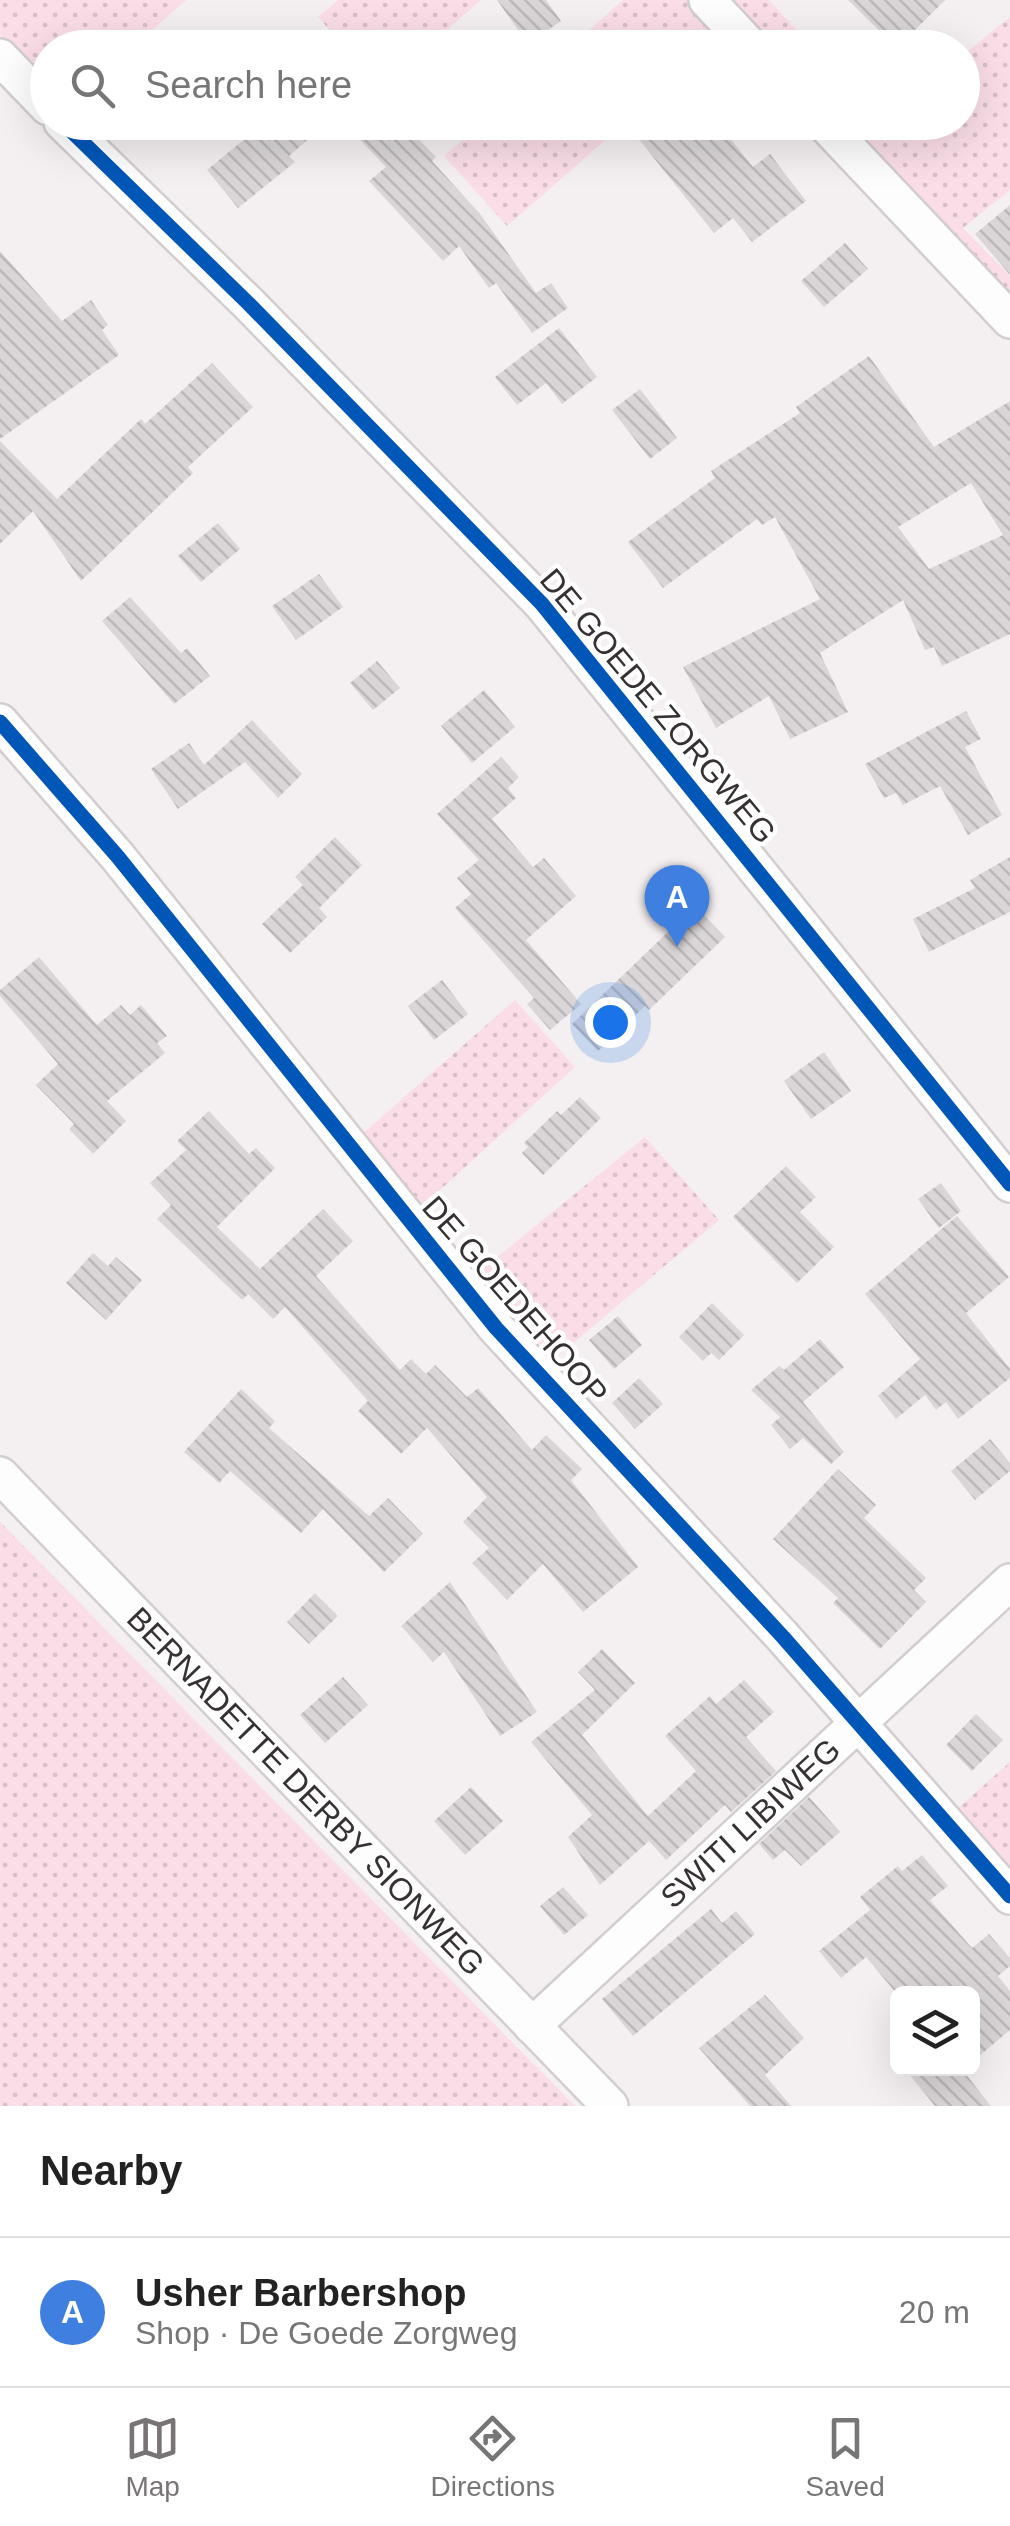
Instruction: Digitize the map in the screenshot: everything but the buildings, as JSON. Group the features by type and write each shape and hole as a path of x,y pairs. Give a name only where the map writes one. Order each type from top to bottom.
{"street":[{"path":"708,0 736,30"},
{"path":"0,57 30,88"},
{"name":"DE GOEDE ZORGWEG","path":"80,140 249,304 542,604 996,1141 1010,1184"},
{"path":"840,140 1010,320"},
{"name":"DE GOEDEHOOP","path":"0,722 118,857 496,1328 783,1637 1010,1896"},
{"name":"BERNADETTE DERBY SIONWEG","path":"0,1475 610,2106"},
{"name":"SWITI LIBIWEG","path":"532,2026 1010,1582"}],"shaded area":[{"path":"0,0 186,0 152,30 30,30 30,67 0,35"},
{"path":"338,0 481,0 447,30 330,30 318,17"},
{"path":"623,0 689,0 717,30 589,30"},
{"path":"721,0 769,0 796,30 749,30"},
{"path":"1010,17 1010,190 963,228 1010,276 1010,307 852,140 980,140 980,41"},
{"path":"462,140 606,140 507,226 444,156"},
{"path":"515,1000 575,1067 418,1210 360,1136"},
{"path":"645,1137 719,1220 546,1366 469,1280"},
{"path":"0,1522 575,2106 0,2106"},
{"path":"1010,1762 1010,1874 955,1811"}],"cycle path":[{"path":"80,140 249,304 542,604 1010,1184"},
{"path":"0,722 118,857 496,1328 783,1637 1010,1896"}],"place":[{"name":"Usher Barbershop","path":"677,947"}]}
